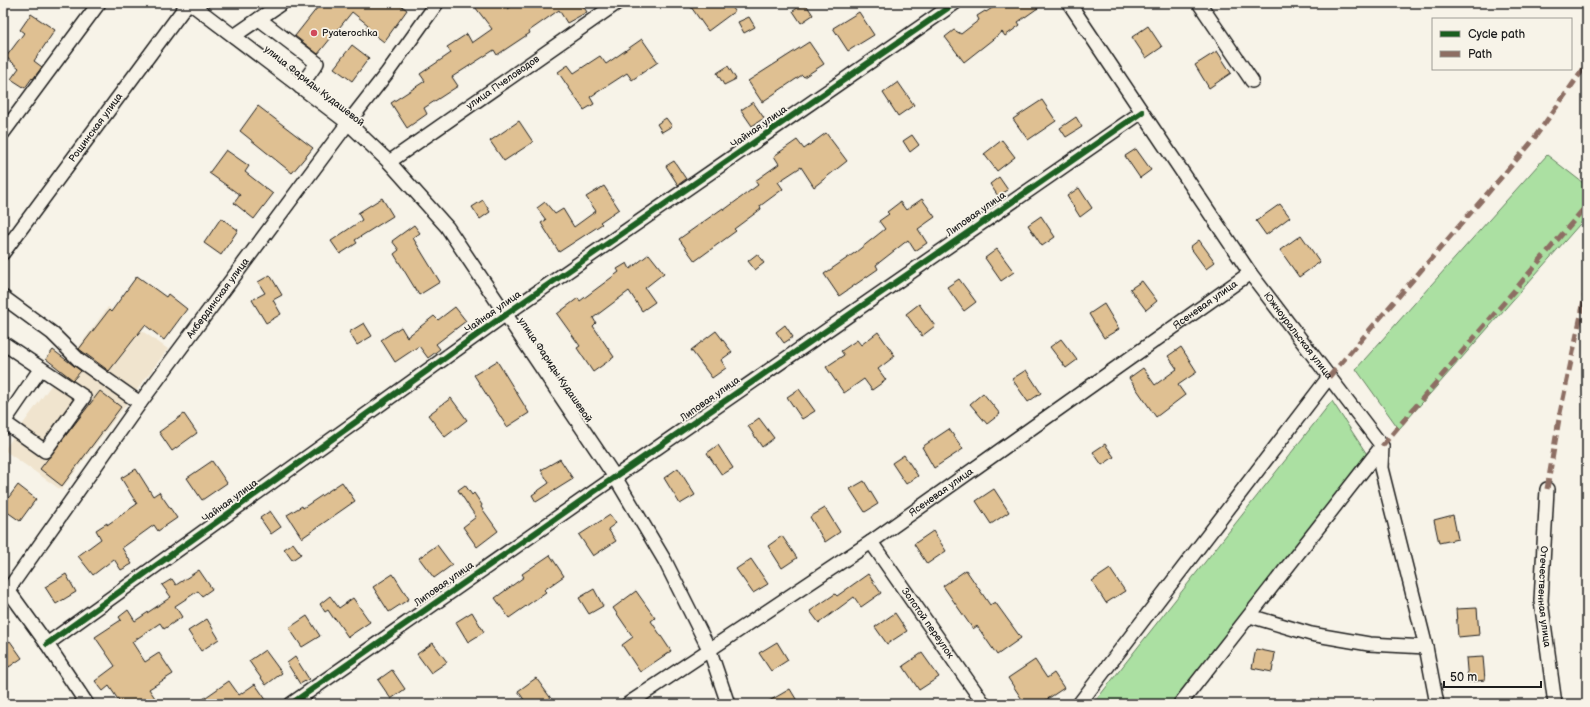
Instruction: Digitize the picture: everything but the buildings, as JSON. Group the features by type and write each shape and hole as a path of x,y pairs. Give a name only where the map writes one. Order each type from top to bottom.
{"street":[{"path":"3,132 99,3"},
{"name":"улица Фариды Кудашевой","path":"189,3 348,123 389,162 447,227 615,477 665,561 710,650 728,704"},
{"name":"Рощинская улица","path":"3,253 189,3"},
{"path":"234,36 282,3"},
{"name":"Акбердинская улица","path":"6,594 140,403 348,123 387,73 437,3"},
{"name":"улица Пчеловодов","path":"389,162 617,3"},
{"name":"Чайная улица","path":"47,644 506,314 955,3"},
{"name":"Южноуральская улица","path":"1069,3 1250,273 1382,446"},
{"path":"1199,3 1252,81"},
{"path":"259,19 317,63 300,87"},
{"name":"Липовая улица","path":"291,704 615,477 1142,112"},
{"name":"Ясеневая улица","path":"628,704 872,542 1250,273"},
{"path":"3,297 52,333 79,360 140,403"},
{"path":"3,343 41,368 84,397 45,451 4,422 41,368"},
{"path":"1080,704 1329,377"},
{"path":"1180,704 1382,446"},
{"path":"1382,446 1381,468 1426,647 1437,704"},
{"name":"Отечественная улица","path":"1547,489 1541,601 1555,704"},
{"name":"Золотой переулок","path":"872,542 984,704"},
{"path":"6,594 47,644 87,704"},
{"path":"1250,616 1311,634 1369,644 1426,647"}],"shaded area":[{"path":"108,307 168,349 61,490 4,450"}],"green space":[{"path":"1547,155 1587,186 1587,216 1399,429 1356,369"},
{"path":"1332,401 1372,462 1175,704 1093,704"}],"marked path":[{"path":"1329,377 1530,144 1587,64"},
{"path":"1382,446 1587,205"},
{"path":"1547,489 1560,413 1587,287"}],"cycle path":[{"path":"47,644 506,314 955,3"},
{"path":"291,704 615,477 1142,112"}],"place":[{"name":"Pyaterochka","path":"314,33"}]}
